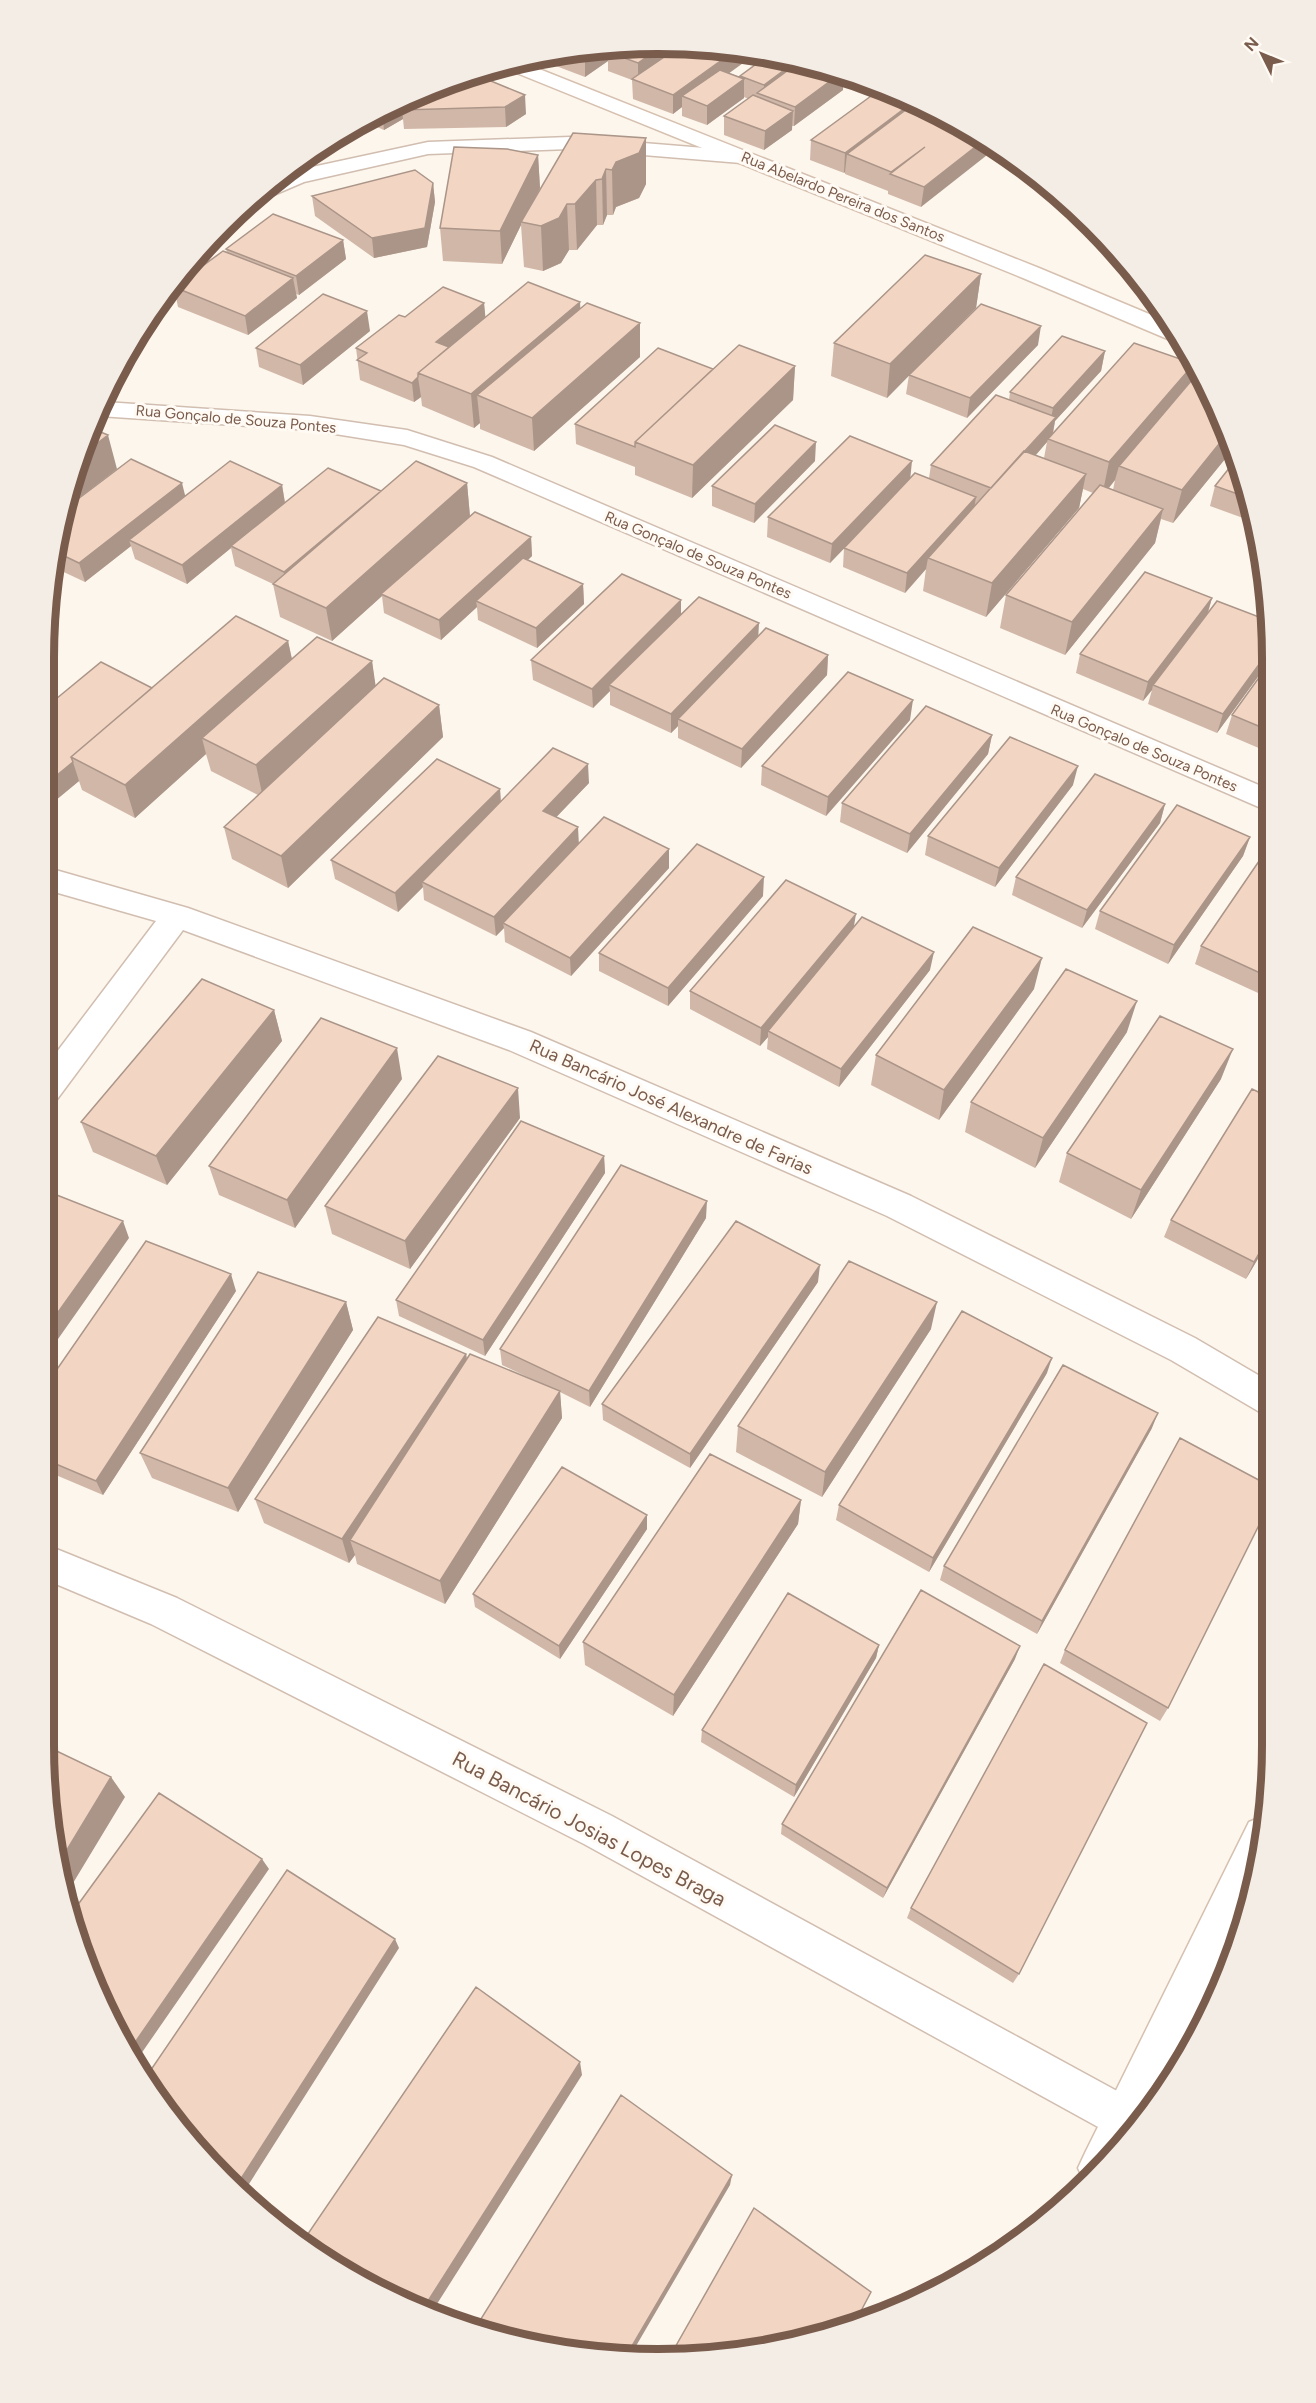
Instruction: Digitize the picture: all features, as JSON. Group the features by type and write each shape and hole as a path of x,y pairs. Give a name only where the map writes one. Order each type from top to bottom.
{"street":[{"name":"Rua Abelardo Pereira dos Santos","path":"523,70 1031,273 1165,329"},
{"path":"288,181 429,148 570,143 741,157"},
{"name":"Rua Gonçalo de Souza Pontes","path":"108,409 310,423 407,438 483,462 1262,798"},
{"name":"Rua Bancário José Alexandre de Farias","path":"54,881 177,916 520,1041 888,1202 1183,1348 1262,1395"},
{"path":"54,1080 177,916"},
{"name":"Rua Bancário Josias Lopes Braga","path":"54,1565 164,1611 598,1830 1124,2118"},
{"path":"1112,2143 1250,1862"}],"building":[{"path":"650,54 638,63 617,55"},
{"path":"668,54 725,58 673,95 632,79"},
{"path":"758,63 786,68 764,85 740,76"},
{"path":"790,69 831,80 795,107 757,93"},
{"path":"720,70 744,79 707,106 682,96"},
{"path":"487,79 525,95 505,107 405,110"},
{"path":"874,94 906,107 845,153 811,140"},
{"path":"753,95 793,111 765,131 724,116"},
{"path":"908,108 977,145 924,187 890,174 925,147 891,172 847,154"},
{"path":"573,133 646,138 639,153 616,162 612,170 606,169 602,179 596,180 575,204 567,204 559,218 541,226 521,222"},
{"path":"454,147 507,149 538,155 500,231 440,228"},
{"path":"415,170 433,183 425,228 372,238 312,196"},
{"path":"273,214 343,240 296,276 226,249"},
{"path":"223,251 293,278 245,316 180,289 193,273"},
{"path":"925,255 981,274 890,364 834,343"},
{"path":"528,282 580,302 471,394 418,373"},
{"path":"443,287 484,303 436,342 449,347 418,373 418,377 412,383 357,360 367,353 356,348 399,315 405,317"},
{"path":"323,294 367,311 300,365 256,348"},
{"path":"587,303 640,323 532,418 477,395"},
{"path":"981,304 1041,326 970,398 909,375"},
{"path":"1062,336 1105,351 1053,408 1010,392"},
{"path":"1134,343 1183,360 1189,370 1109,462 1048,439"},
{"path":"739,345 795,366 693,465 635,442"},
{"path":"658,348 713,369 635,442 635,447 575,424"},
{"path":"1193,378 1221,441 1182,490 1119,466"},
{"path":"996,395 1056,417 991,488 931,465"},
{"path":"775,425 816,442 755,504 712,486"},
{"path":"98,431 108,435 93,447"},
{"path":"850,436 912,461 832,544 768,517"},
{"path":"1024,451 1086,474 992,583 928,558"},
{"path":"131,459 182,483 79,563 63,555 75,501"},
{"path":"230,461 282,485 182,565 129,540"},
{"path":"416,461 467,483 326,608 273,584"},
{"path":"1231,466 1239,494 1215,486"},
{"path":"328,468 381,491 284,572 231,546"},
{"path":"915,473 976,497 907,573 844,548"},
{"path":"1100,485 1163,509 1072,622 1006,595"},
{"path":"475,512 531,537 439,620 381,594"},
{"path":"523,558 583,584 536,628 476,601"},
{"path":"1145,572 1212,598 1148,682 1080,654"},
{"path":"622,574 681,600 592,689 531,660"},
{"path":"699,597 759,623 671,714 609,685"},
{"path":"1217,601 1261,618 1262,660 1223,714 1153,685"},
{"path":"236,616 288,641 125,785 71,757"},
{"path":"766,628 828,655 742,749 678,719"},
{"path":"317,637 372,661 256,765 202,738"},
{"path":"101,662 152,688 71,757 73,762 54,778 54,701"},
{"path":"848,672 913,700 828,797 762,766"},
{"path":"1262,673 1262,728 1232,715"},
{"path":"384,678 439,705 281,856 224,827"},
{"path":"926,706 992,735 910,834 842,803"},
{"path":"1010,737 1078,766 999,868 928,836"},
{"path":"553,748 588,764 543,811 578,827 494,917 422,882"},
{"path":"437,759 500,789 395,893 331,860"},
{"path":"1095,774 1165,804 1087,910 1016,877"},
{"path":"1177,805 1250,837 1174,945 1100,911"},
{"path":"604,817 669,849 570,958 503,923"},
{"path":"697,844 764,877 668,988 599,953"},
{"path":"1262,857 1262,974 1201,946"},
{"path":"786,880 856,914 761,1028 690,991"},
{"path":"862,917 934,952 841,1069 768,1031"},
{"path":"973,927 1042,958 944,1090 876,1055"},
{"path":"1066,969 1137,1001 1043,1138 971,1102"},
{"path":"202,979 274,1010 156,1156 81,1122"},
{"path":"1160,1016 1233,1049 1141,1190 1067,1153"},
{"path":"321,1018 397,1048 287,1200 209,1166"},
{"path":"438,1056 518,1088 405,1241 325,1206"},
{"path":"1252,1089 1262,1094 1262,1248 1254,1262 1171,1220"},
{"path":"521,1121 604,1156 483,1340 396,1300"},
{"path":"621,1165 707,1201 589,1391 500,1349"},
{"path":"54,1194 123,1221 54,1318"},
{"path":"736,1221 820,1265 690,1454 602,1404"},
{"path":"146,1241 231,1274 96,1481 54,1463 54,1374"},
{"path":"849,1261 937,1302 825,1472 738,1426"},
{"path":"258,1272 346,1302 228,1488 140,1453"},
{"path":"962,1311 1052,1358 933,1558 839,1505"},
{"path":"378,1317 466,1354 342,1539 255,1499"},
{"path":"470,1354 560,1391 440,1581 350,1540"},
{"path":"1063,1365 1158,1413 1042,1621 944,1566"},
{"path":"1180,1438 1262,1482 1262,1519 1168,1708 1065,1650"},
{"path":"710,1454 801,1500 674,1695 583,1642"},
{"path":"562,1467 647,1515 559,1646 473,1594"},
{"path":"921,1590 1020,1646 887,1888 782,1824"},
{"path":"788,1593 879,1645 796,1785 702,1730"},
{"path":"1044,1664 1147,1723 1019,1974 911,1908"},
{"path":"54,1750 111,1777 64,1854 55,1785"},
{"path":"159,1793 262,1859 134,2044 100,1976 77,1907"},
{"path":"287,1870 395,1939 240,2180 179,2113 150,2071"},
{"path":"476,1987 580,2062 427,2303 356,2268 307,2236"},
{"path":"621,2095 732,2175 631,2348 579,2344 479,2321"},
{"path":"754,2208 871,2292 859,2314 814,2328 737,2344 674,2349"}]}
